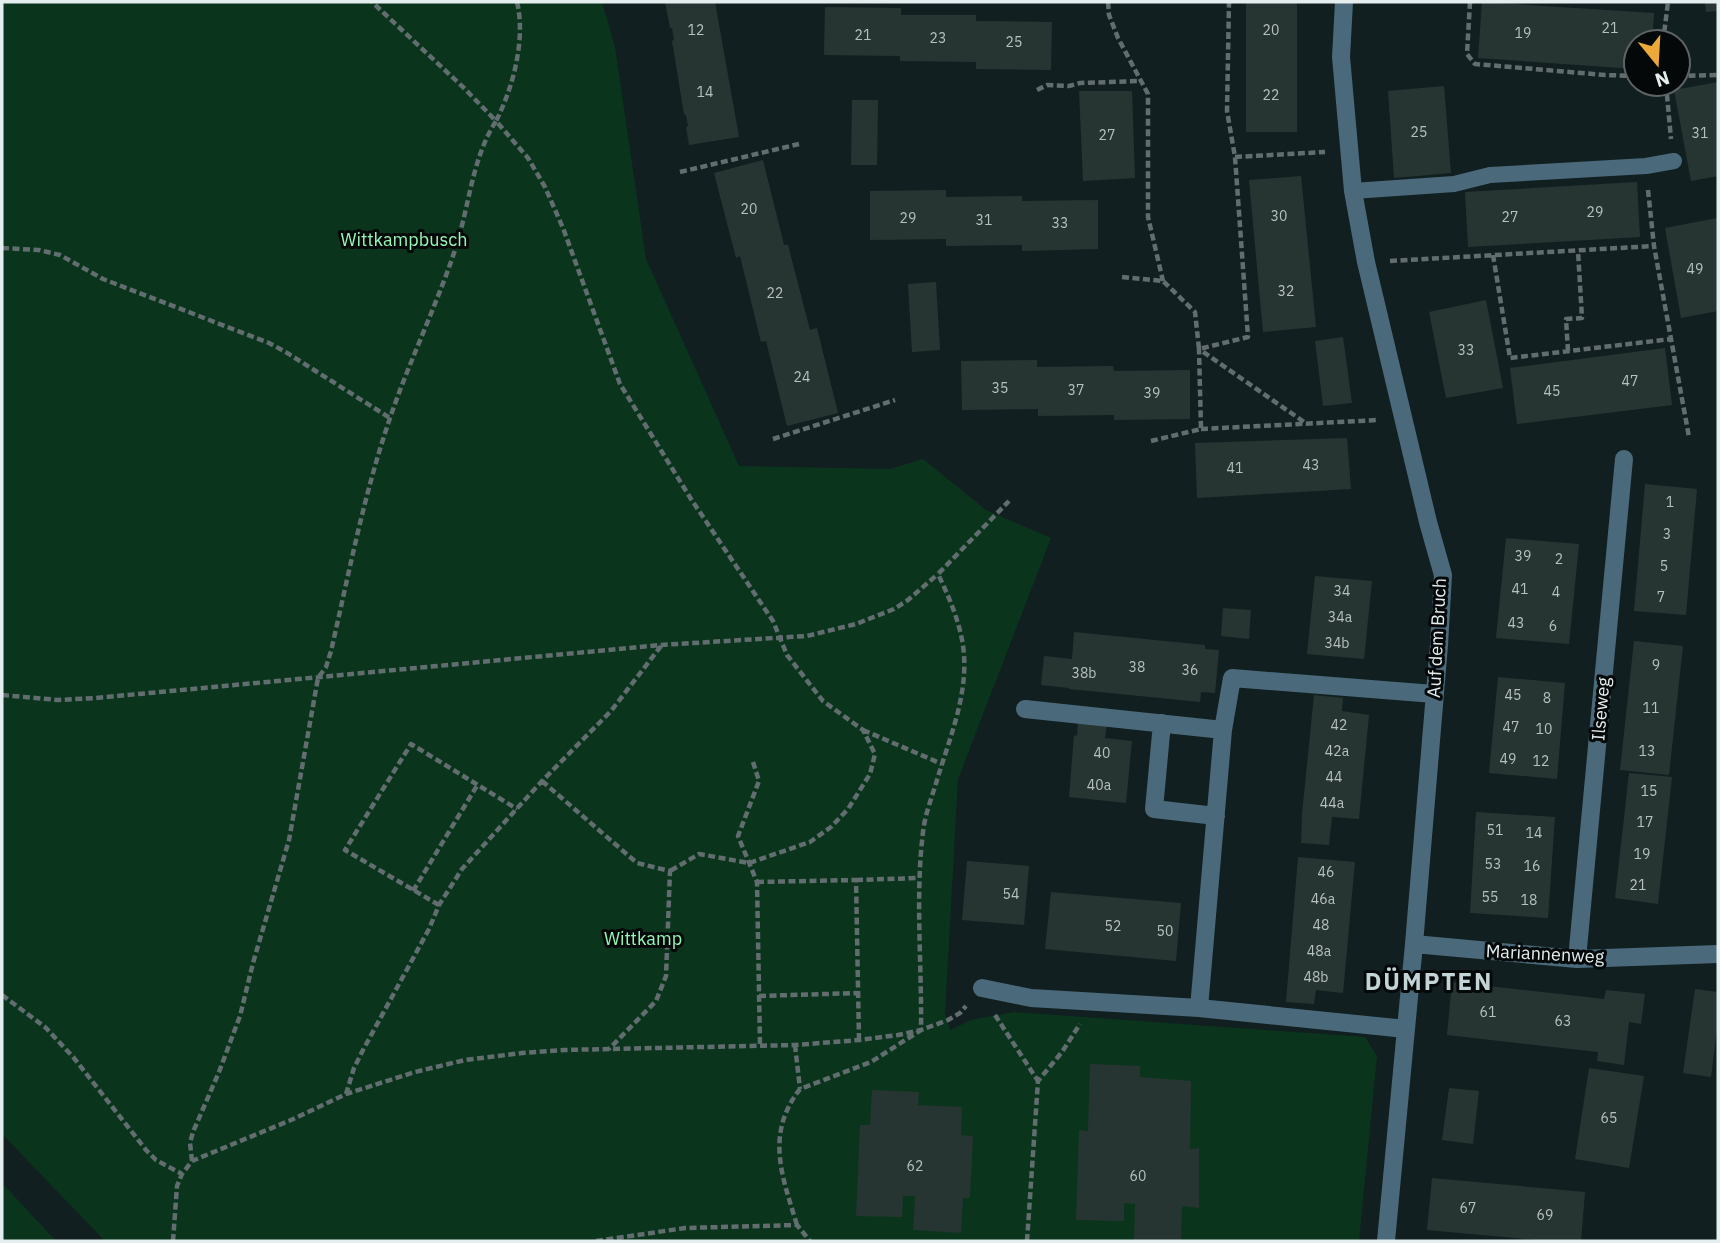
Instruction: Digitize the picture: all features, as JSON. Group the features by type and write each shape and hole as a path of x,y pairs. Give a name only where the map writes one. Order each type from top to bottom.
{"street":[{"name":"Auf dem Bruch","path":"1344,2 1341,57 1353,191 1366,262 1443,575 1414,944 1386,1241"},
{"name":"Ilseweg","path":"1577,960 1624,459"},
{"path":"1199,1008 1223,730 1232,678 1434,694"},
{"path":"1025,709 1223,730"},
{"path":"1162,723 1154,809 1216,816"},
{"name":"Mariannenweg","path":"1414,944 1577,960 1718,954"},
{"path":"982,988 1031,998 1199,1008 1406,1029"}],"lane":[{"path":"1353,191 1454,184 1490,175 1646,166 1674,161"}],"path":[{"path":"372,2 464,88 528,158 545,187 563,228 620,384 691,499 773,621 787,655 823,701 863,730 942,764"},
{"path":"192,1161 190,1143 193,1132 240,1016 289,839 318,678 326,667 331,651 364,504 390,418 454,253 482,148 505,103 521,33 517,2"},
{"path":"1108,2 1109,15 1118,38 1148,94 1149,217 1163,281 1195,312 1201,429"},
{"path":"1199,349 1248,337 1235,157 1227,111 1229,2"},
{"path":"1470,2 1467,54 1475,64 1622,76"},
{"path":"1665,28 1668,2"},
{"path":"1692,76 1718,75"},
{"path":"1037,90 1047,85 1140,81"},
{"path":"1667,98 1674,161"},
{"path":"680,173 799,145"},
{"path":"1235,157 1349,150"},
{"path":"1646,166 1654,246 1689,437"},
{"path":"1366,262 1654,246"},
{"path":"2,248 39,250 60,255 103,279 269,343 390,418"},
{"path":"1568,351 1566,319 1582,318 1578,251"},
{"path":"1493,255 1510,358 1671,339"},
{"path":"1122,277 1163,281"},
{"path":"1199,349 1307,424"},
{"path":"773,439 895,400"},
{"path":"1151,441 1201,429 1377,420"},
{"path":"2,695 58,700 661,645 807,636 856,624 894,609 908,600 938,574 1009,501"},
{"path":"921,1030 919,878 923,828 959,703 964,675 961,638 938,574"},
{"path":"346,1094 363,1050 429,929 439,905 462,869 542,781 611,711 661,645"},
{"path":"542,781 637,863 670,871 699,855 749,863 810,842 831,827 848,809 870,774 876,754 863,730"},
{"path":"439,905 345,850 411,744 517,808"},
{"path":"752,762 759,781 738,836 757,882 760,1046"},
{"path":"413,891 478,784"},
{"path":"608,1049 656,1001 666,976 670,871"},
{"path":"757,882 919,878"},
{"path":"856,880 859,1040"},
{"path":"173,1241 177,1186 192,1161 346,1094 415,1072 465,1060 522,1053 608,1049 795,1045 898,1035 948,1020 960,1013 982,988 996,1017 1038,1082"},
{"path":"759,996 858,993"},
{"path":"2,995 45,1027 74,1058 156,1160 182,1174"},
{"path":"1027,1241 1038,1082 1062,1052 1093,1002"},
{"path":"810,1241 797,1225 780,1166 781,1127 786,1110 800,1088 871,1062 921,1030"},
{"path":"795,1045 800,1088"},
{"path":"597,1241 685,1228 797,1225"}],"green space":[{"path":"2,2 602,2 615,47 646,259 739,466 890,469 923,459 986,510 1051,538 958,779 945,1013 950,1030 971,1020 1014,1012 1365,1037 1377,1056 1359,1241 105,1241 2,1134"},
{"path":"2,1183 56,1241 2,1241"}],"building":[{"path":"665,2 715,2 739,137 689,145 672,28"},
{"path":"1246,2 1297,2 1297,132 1246,132"},
{"path":"1482,2 1654,13 1653,28 1622,28 1622,68 1478,58"},
{"path":"1705,2 1718,2 1718,11 1706,12"},
{"path":"825,7 901,8 901,15 976,15 976,21 1052,22 1051,70 976,69 976,62 900,61 900,56 824,55"},
{"path":"1718,82 1718,176 1691,181 1675,98 1692,98 1692,87"},
{"path":"1444,86 1451,173 1394,178 1388,91"},
{"path":"1079,91 1132,91 1135,178 1083,181"},
{"path":"852,100 878,100 877,165 851,165"},
{"path":"763,160 784,245 788,245 810,330 817,328 838,413 787,426 766,341 761,342 740,256 736,258 714,173"},
{"path":"1301,176 1316,327 1263,332 1249,180"},
{"path":"1637,182 1640,237 1468,247 1465,192"},
{"path":"946,190 946,197 1022,196 1022,201 1098,200 1098,249 1022,251 1022,245 946,246 946,239 870,240 870,191"},
{"path":"1717,218 1718,311 1681,318 1665,228"},
{"path":"936,282 940,350 912,352 908,284"},
{"path":"1486,300 1503,388 1446,398 1429,312"},
{"path":"1343,337 1352,403 1323,406 1315,341"},
{"path":"1665,348 1672,405 1517,424 1510,368"},
{"path":"1037,360 1037,367 1113,366 1114,371 1190,370 1190,419 1114,420 1114,415 1038,416 1038,409 962,410 961,361"},
{"path":"1347,438 1351,489 1197,498 1195,443"},
{"path":"1645,484 1697,489 1686,615 1634,611"},
{"path":"1506,538 1579,544 1569,644 1496,638"},
{"path":"1315,576 1372,581 1364,659 1307,654"},
{"path":"1223,608 1251,610 1249,639 1221,636"},
{"path":"1074,632 1205,645 1205,649 1219,650 1215,693 1201,692 1200,702 1041,685 1044,656 1072,659"},
{"path":"1634,641 1683,646 1669,775 1620,770"},
{"path":"1498,677 1565,683 1557,779 1489,773"},
{"path":"1314,695 1343,698 1342,711 1369,715 1359,819 1332,817 1329,845 1301,843"},
{"path":"1078,721 1107,724 1105,738 1132,741 1126,803 1069,797 1074,735 1077,736"},
{"path":"1629,773 1672,777 1658,904 1615,898"},
{"path":"1476,812 1555,817 1548,918 1470,913"},
{"path":"1298,857 1355,862 1343,993 1316,990 1314,1004 1286,1002"},
{"path":"967,861 1029,866 1024,925 962,920"},
{"path":"1051,892 1181,903 1176,961 1045,949"},
{"path":"1452,982 1604,999 1606,990 1645,994 1641,1024 1629,1022 1624,1065 1597,1061 1598,1052 1447,1035"},
{"path":"1695,989 1718,992 1718,1020 1711,1077 1683,1073"},
{"path":"1090,1064 1140,1066 1140,1077 1191,1081 1190,1149 1199,1148 1199,1208 1182,1206 1181,1241 1134,1240 1135,1204 1124,1203 1124,1221 1076,1220 1079,1130 1088,1131"},
{"path":"1589,1068 1644,1076 1629,1168 1575,1159"},
{"path":"1449,1088 1479,1091 1473,1144 1442,1140"},
{"path":"872,1090 919,1092 918,1105 962,1107 961,1135 973,1136 970,1198 963,1198 961,1233 913,1230 915,1196 903,1196 902,1217 856,1216 860,1125 870,1125"},
{"path":"1432,1178 1585,1192 1581,1241 1547,1241 1427,1230"}],"district":[{"name":"DÜMPTEN","path":"1429,982"}],"park label":[{"name":"Wittkampbusch","path":"404,240"},
{"name":"Wittkamp","path":"643,939"}]}
